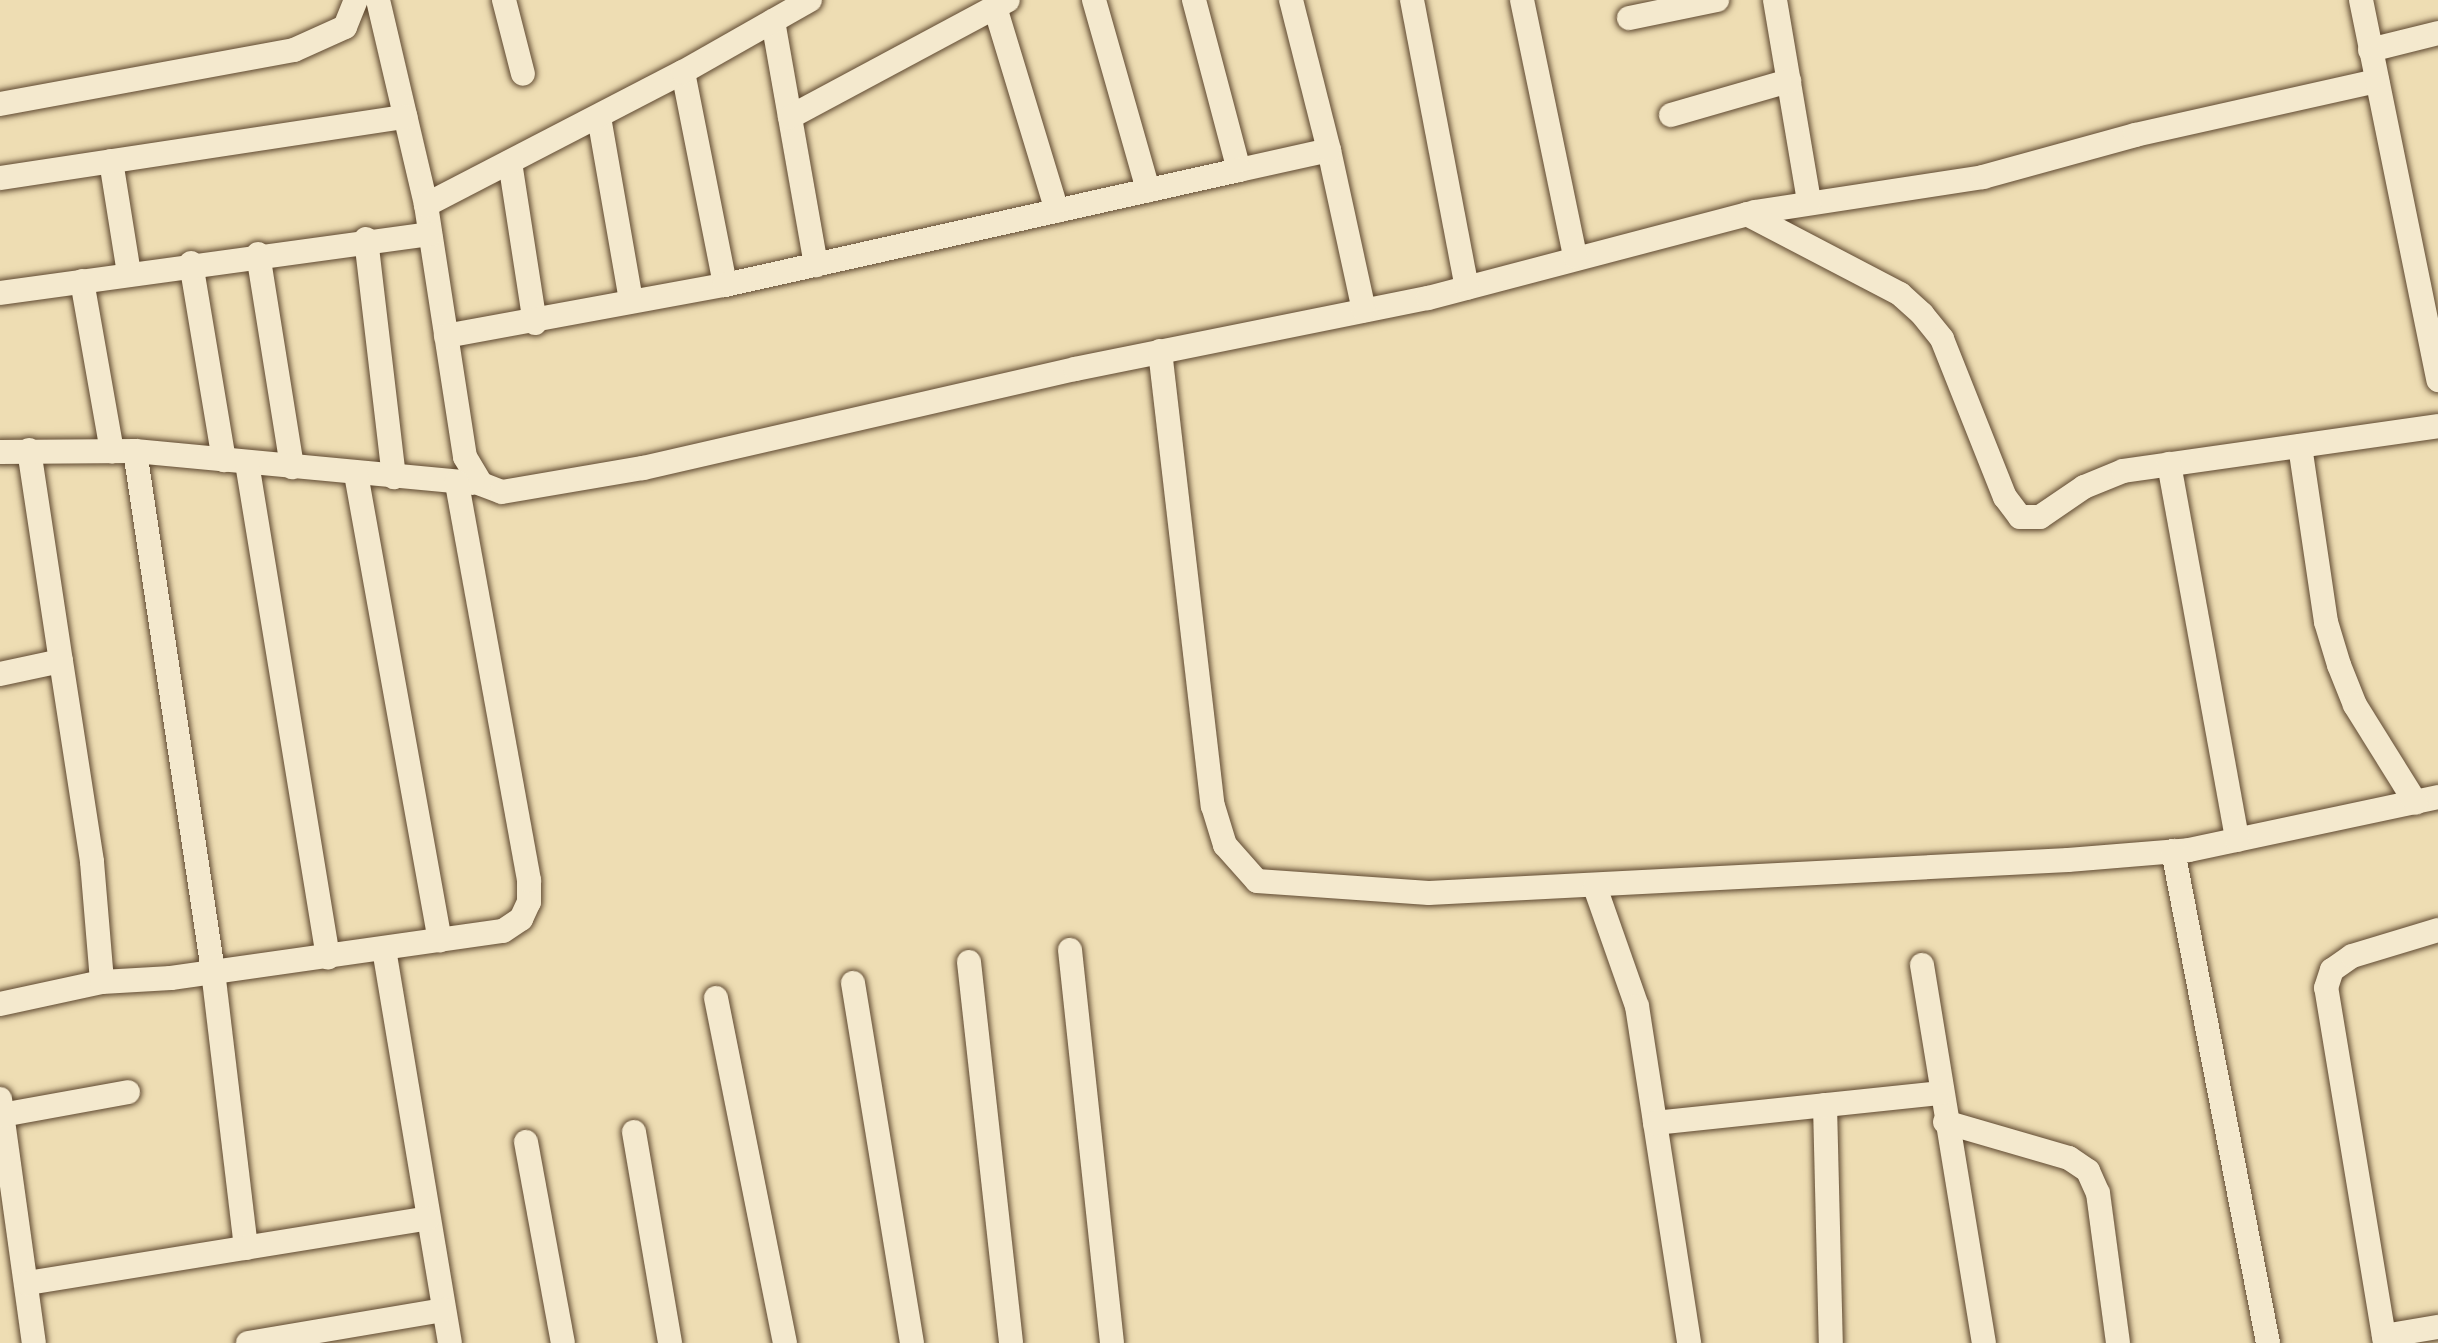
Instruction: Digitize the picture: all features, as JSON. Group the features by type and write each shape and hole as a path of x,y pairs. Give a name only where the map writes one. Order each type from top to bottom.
{"street":[{"path":"0,104 294,50 344,28 356,0"},
{"path":"0,1004 102,982 328,957 503,931 521,920 529,902 426,205 378,0"},
{"path":"504,0 523,74"},
{"path":"426,205 599,117 810,0"},
{"path":"1094,0 1148,190"},
{"path":"1195,0 1239,170"},
{"path":"1291,0 1364,310"},
{"path":"1412,0 1467,288"},
{"path":"1522,0 1575,257"},
{"path":"1629,18 1717,0"},
{"path":"1775,0 1809,202"},
{"path":"2361,0 2438,380"},
{"path":"790,117 1001,4 1057,211"},
{"path":"773,21 816,265"},
{"path":"2370,50 2438,33"},
{"path":"683,72 724,285"},
{"path":"1671,115 1789,81"},
{"path":"12,451 124,451 526,492 1467,288 1747,214 1983,177 2135,135 2377,81"},
{"path":"0,178 405,117"},
{"path":"599,117 631,300"},
{"path":"446,336 724,285 1328,150"},
{"path":"111,161 129,274"},
{"path":"509,162 535,323"},
{"path":"1747,214 1900,294 1922,314 1942,339 2005,497 2020,517 2041,517 2098,479 2169,464 2438,427"},
{"path":"0,292 365,239 430,234"},
{"path":"365,239 394,477"},
{"path":"258,254 292,467"},
{"path":"191,263 236,461 328,957"},
{"path":"82,280 124,451 213,970 246,1248"},
{"path":"1160,351 1213,806 1225,845 1257,880 1340,888 1429,893 1595,887 2173,851 2427,800 2356,705 2339,665 2326,622 2300,446"},
{"path":"0,425 12,451 61,661 92,862 102,982"},
{"path":"2169,464 2237,841"},
{"path":"356,474 440,941"},
{"path":"0,674 61,661"},
{"path":"2173,851 2268,1343"},
{"path":"1595,887 1637,1006 1689,1343"},
{"path":"2438,930 2352,956 2332,970 2326,988 2384,1339 2438,1327"},
{"path":"384,949 450,1343"},
{"path":"1070,950 1112,1343"},
{"path":"969,962 1011,1343"},
{"path":"1922,965 1984,1343"},
{"path":"853,983 912,1343"},
{"path":"716,998 785,1343"},
{"path":"34,1343 2,1121 128,1092"},
{"path":"1655,1123 1941,1094"},
{"path":"1826,1105 1831,1343"},
{"path":"1945,1122 2069,1158 2088,1171 2098,1193 2118,1343"},
{"path":"634,1132 670,1343"},
{"path":"526,1142 562,1343"},
{"path":"28,1283 428,1218"},
{"path":"248,1343 443,1310"}]}
